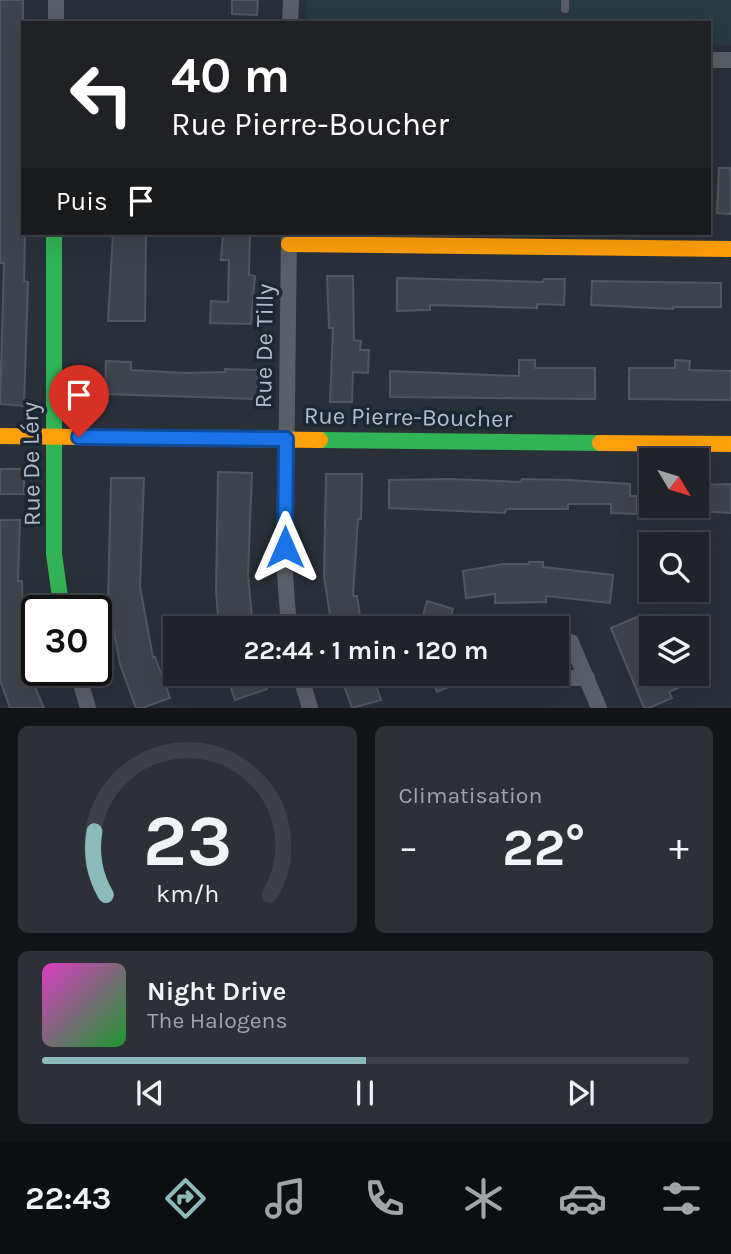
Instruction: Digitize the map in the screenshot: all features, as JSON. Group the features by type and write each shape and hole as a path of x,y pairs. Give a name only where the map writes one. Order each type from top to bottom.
{"street":[{"path":"56,0 56,21"},
{"path":"290,0 290,21"},
{"path":"711,60 731,60"},
{"name":"Rue De Léry","path":"54,235 54,554 60,595"},
{"path":"289,239 731,249"},
{"name":"Rue De Tilly","path":"288,616 286,439 289,239"},
{"name":"Rue Pierre-Boucher","path":"0,436 731,444"},
{"path":"569,642 598,708"},
{"path":"569,678 587,678"},
{"path":"81,686 89,708"},
{"path":"304,686 310,708"}],"green space":[{"path":"306,0 731,0 731,45 711,45 711,21 306,21"}],"building":[{"path":"0,0 23,0 21,235 25,235 24,281 28,282 24,406 0,404 4,263 0,263"},
{"path":"232,0 258,0 257,15 232,14"},
{"path":"719,168 731,168 731,214 717,213"},
{"path":"113,235 146,235 145,321 108,321"},
{"path":"223,235 250,235 249,275 255,276 251,324 210,323 211,301 228,302 229,260 221,260"},
{"path":"327,276 353,276 354,340 361,341 360,350 369,350 368,373 353,372 352,402 330,402 333,328 329,328"},
{"path":"397,278 543,282 544,279 565,279 564,305 537,304 537,308 430,305 430,310 397,311"},
{"path":"592,281 721,283 721,307 673,309 591,305"},
{"path":"519,360 535,360 535,368 595,368 595,399 390,397 390,371 519,376"},
{"path":"675,360 690,361 689,370 731,371 731,400 629,399 629,368 675,368"},
{"path":"106,361 131,362 131,370 186,373 225,372 225,369 258,370 257,399 105,394"},
{"path":"0,469 24,469 24,494 0,494"},
{"path":"218,472 252,473 248,575 252,616 218,616"},
{"path":"326,474 362,474 361,519 358,519 353,596 357,596 360,616 330,616 324,577"},
{"path":"111,478 144,478 140,587 153,657 170,698 136,708 120,664 112,621 112,595 108,595"},
{"path":"522,479 569,480 630,484 630,496 637,496 637,514 611,513 611,504 568,504 568,509 506,509 505,513 389,508 389,480 521,482"},
{"path":"731,484 731,513 709,512 709,485"},
{"path":"0,520 20,520 18,581 22,581 21,686 35,686 44,708 10,708 0,680"},
{"path":"543,562 543,567 613,575 610,603 546,596 546,602 495,603 495,594 466,598 463,571"},
{"path":"427,601 453,609 451,616 423,616"},
{"path":"639,616 639,686 677,686 678,688 669,692 672,698 644,708 611,628"},
{"path":"230,686 266,686 267,689 235,700"},
{"path":"344,686 376,686 381,700 352,708"},
{"path":"434,686 451,686 437,692"}],"traffic: fast":[{"path":"54,235 54,554 60,595"},
{"path":"320,440 600,443"}],"traffic: slow":[{"path":"289,244 731,249"},
{"path":"0,436 320,440"},
{"path":"600,443 731,444"}],"route":[{"path":"79,437 286,439 285,547"}]}
